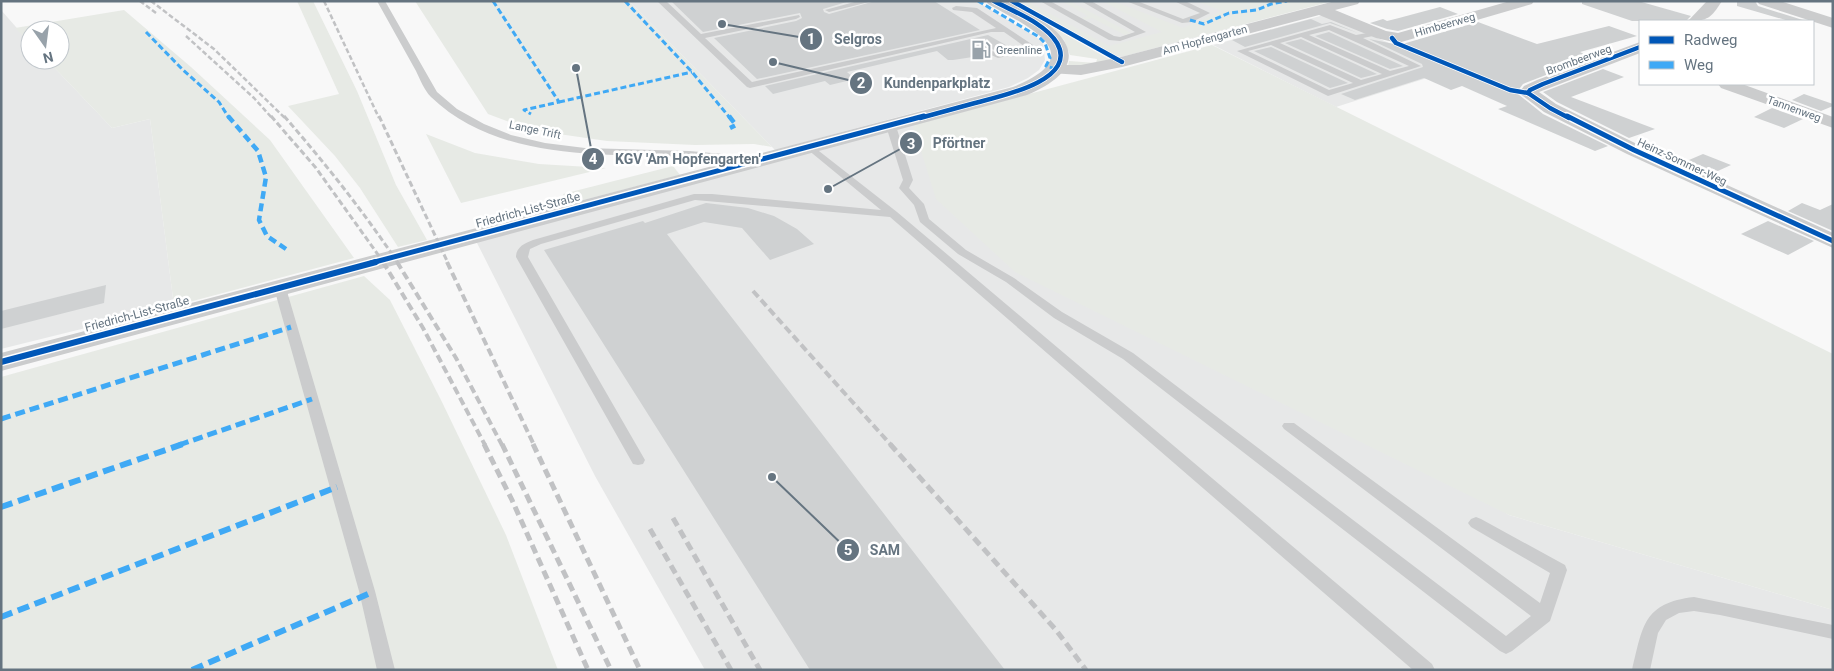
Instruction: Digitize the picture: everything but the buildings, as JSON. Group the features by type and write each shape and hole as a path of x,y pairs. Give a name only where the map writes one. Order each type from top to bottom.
{"street":[{"path":"994,1 1044,30 1053,38 1059,47 1060,54 1056,68"},
{"name":"Am Hopfengarten","path":"1056,68 1081,70 1122,62 1353,1"},
{"name":"Himbeerweg","path":"1375,33 1392,38 1410,35 1527,1"},
{"path":"1696,20 1709,10 1715,1"},
{"path":"1764,1 1833,23"},
{"path":"1321,10 1375,33"},
{"name":"Brombeerweg","path":"1528,93 1530,90 1543,84 1639,49"},
{"name":"Friedrich-List-Straße","path":"1,362 1020,91 1042,82 1056,68"},
{"name":"Tannenweg","path":"1730,85 1833,123"},
{"name":"Heinz-Sommer-Weg","path":"1528,93 1550,108 1628,148 1833,242"}],"lane":[{"name":"Lange Trift","path":"381,1 433,94 454,111 481,126 508,137 561,148 636,154 689,154 760,160"},
{"path":"661,1 750,85 991,30"},
{"path":"829,10 869,1"},
{"path":"1044,1 1114,38 1122,39 1142,32 1085,1"},
{"path":"1130,1 1182,21 1206,13 1178,1"},
{"path":"990,52 998,56 1024,50 1029,46 991,30 952,6 974,10 1013,38"},
{"path":"700,37 796,17"},
{"path":"1330,27 1355,38 1417,66 1328,93 1241,51 1330,27"},
{"path":"1355,38 1375,33"},
{"path":"1302,35 1389,74"},
{"path":"964,36 976,43"},
{"path":"1273,43 1360,83"},
{"path":"891,126 908,180 904,188 919,204 924,220 962,252 1005,277 1058,315 1128,356 1506,646 1544,616 1559,570 1476,523"},
{"path":"810,147 893,214 1426,670"},
{"path":"638,460 522,257 526,247 537,242 694,197 712,197 893,214"},
{"path":"280,288 367,591 386,670"},
{"path":"1289,426 1544,616"},
{"path":"1641,670 1650,631 1657,618 1663,612 1676,606 1694,604 1720,608 1833,632"}],"shaded area":[{"path":"297,1 313,1 357,91 396,185 427,240 398,247 360,188 335,156 288,106 339,94"},
{"path":"415,1 629,1 772,147 754,144 695,145 607,141 531,130 488,114"},
{"path":"629,1 976,1 1036,37 1043,43 1045,60 1039,70 1028,78 1009,87 775,150"},
{"path":"1015,1 1328,1 1121,57 1112,55"},
{"path":"1016,1 1027,1 1109,46 1162,32 1102,1 1113,1 1183,28 1222,11 1196,1 1333,1 1124,56 1113,55"},
{"path":"1062,1 1069,1 1131,33 1125,35 1092,18 1086,20 1082,18 1088,16"},
{"path":"1,10 20,32 20,70 57,70 112,128 150,119 174,306 1,349"},
{"path":"124,10 191,67 270,140 354,258 174,306 150,119 112,128 57,70 70,70 70,20 63,20"},
{"path":"1324,15 1452,70 1336,107 1213,45"},
{"path":"1047,24 1114,62 1099,67 1068,66 1069,61 1096,63 1097,59 1070,55 1064,40"},
{"path":"1212,45 1833,354 1833,610 1509,515 1015,272 936,199 913,125"},
{"path":"913,125 1509,515 1833,610 1833,670 705,670 595,476 476,241"},
{"path":"426,134 475,153 539,164 606,168 461,203"},
{"path":"673,166 680,175 568,204 563,194"},
{"path":"364,276 390,300 442,402 506,535 558,670 1,670 1,377"}],"railway":[{"path":"140,1 156,13"},
{"path":"151,1 214,49 285,118"},
{"path":"324,1 379,118"},
{"path":"186,36 254,98 272,118"},
{"path":"271,116 316,168 384,263"},
{"path":"284,116 343,188 398,263"},
{"path":"379,116 448,263"},
{"path":"383,262 423,328 485,445"},
{"path":"397,262 456,358 502,445"},
{"path":"447,262 534,445"},
{"path":"753,291 891,445"},
{"path":"484,444 512,500 588,670"},
{"path":"502,444 611,670"},
{"path":"533,444 640,670"},
{"path":"890,444 1056,630 1086,670"},
{"path":"673,518 760,670"},
{"path":"650,529 731,670"}],"marked path":[{"path":"493,1 559,102 524,110 531,114"},
{"path":"625,1 692,72 736,125 730,128"},
{"path":"978,1 1039,37 1045,43 1050,58 1046,66 1056,69"},
{"path":"1190,20 1204,24 1229,13 1257,10 1271,4 1287,1"},
{"path":"146,32 182,69 219,102 228,117 258,151 266,177 259,220 267,236 286,249"},
{"path":"559,102 692,72"},
{"path":"1,419 291,327"},
{"path":"1,507 312,399"},
{"path":"1,617 337,487"},
{"path":"192,670 368,594"}],"cycle path":[{"path":"1,362 1020,91 1048,76 1060,61 1061,53 1057,44 1043,29 994,1"},
{"path":"1012,1 1122,62"},
{"path":"1392,38 1396,43 1510,90 1528,93 1550,108 1634,150 1833,241"},
{"path":"1528,93 1530,90 1543,84 1639,47"}],"place":[{"name":"Selgros","path":"722,24"},
{"name":"Greenline","path":"981,50"},
{"name":"Kundenparkplatz","path":"773,62"},
{"name":"KGV 'Am Hopfengarten'","path":"576,68"},
{"name":"Pförtner","path":"828,189"},
{"name":"SAM","path":"772,477"}]}
